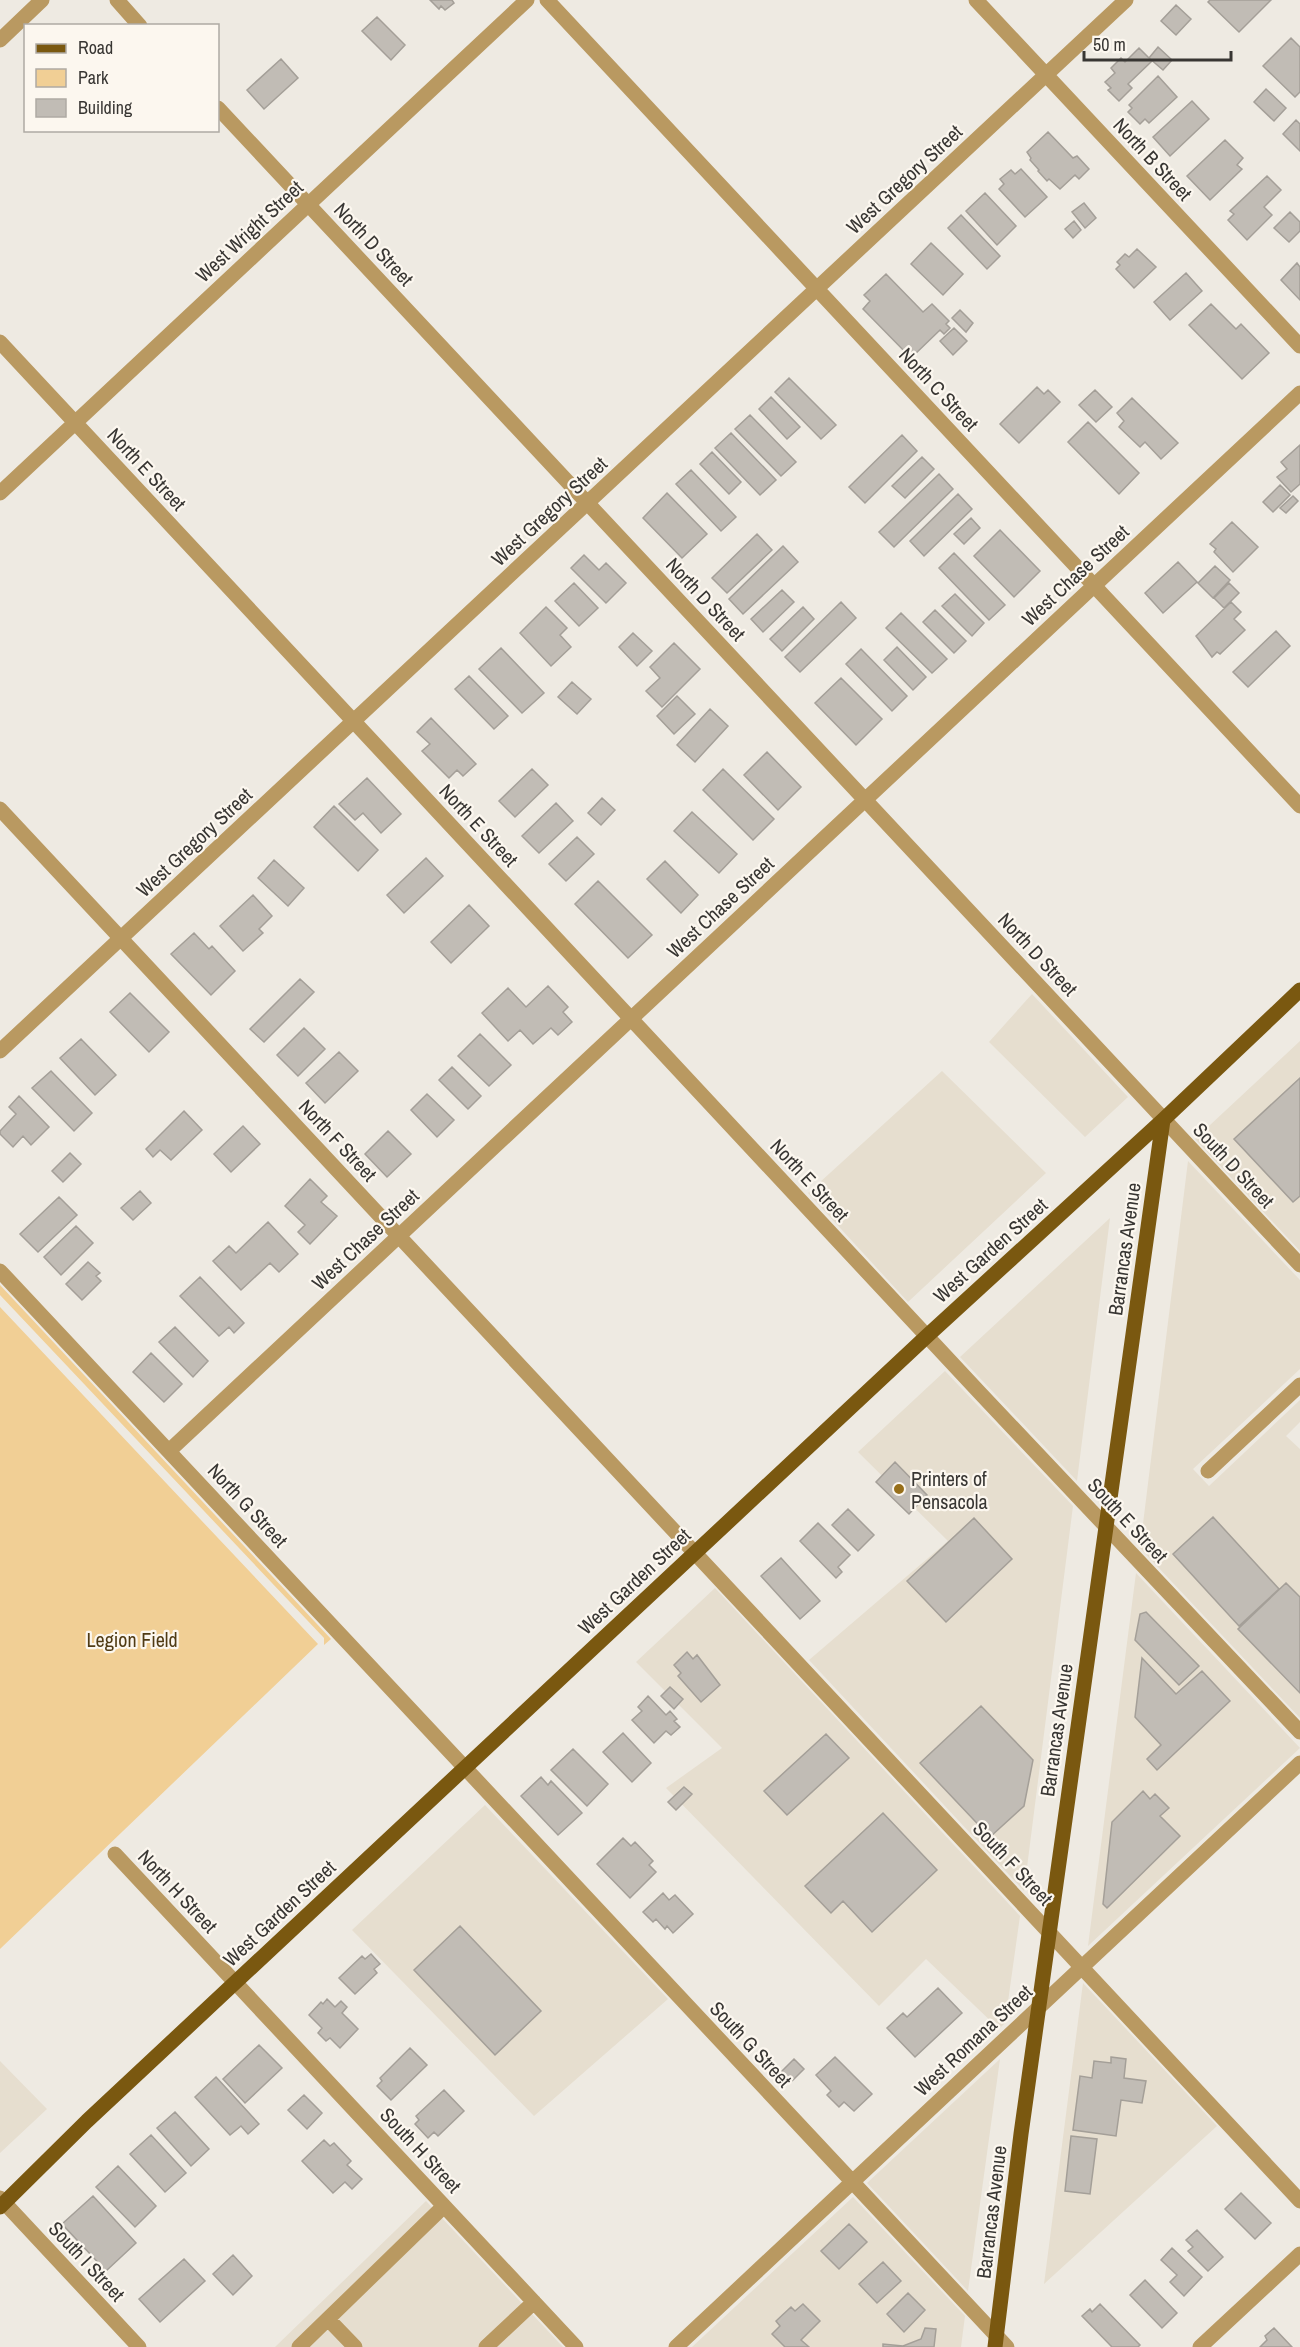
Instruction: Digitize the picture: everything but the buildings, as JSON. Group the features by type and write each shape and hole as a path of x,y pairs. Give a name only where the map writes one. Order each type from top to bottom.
{"main road":[{"name":"West Garden Street","path":"1,2203 1300,990"},
{"name":"Barrancas Avenue","path":"996,2341 1021,2134 1163,1120"}],"street":[{"path":"0,39 42,0"},
{"path":"117,0 139,24"},
{"name":"West Wright Street","path":"0,493 527,0"},
{"name":"North C Street","path":"547,0 1300,806"},
{"name":"North B Street","path":"976,0 1300,346"},
{"name":"West Gregory Street","path":"0,1051 1126,0"},
{"name":"North D Street","path":"219,109 1163,1120"},
{"name":"North E Street","path":"0,342 927,1336"},
{"name":"West Chase Street","path":"169,1451 1300,393"},
{"name":"North F Street","path":"0,809 695,1553"},
{"name":"South D Street","path":"1163,1120 1300,1265"},
{"name":"North G Street","path":"0,1271 465,1768"},
{"name":"South E Street","path":"927,1336 1300,1732"},
{"path":"1208,1471 1300,1385"},
{"name":"South F Street","path":"695,1553 1300,2201"},
{"name":"West Romana Street","path":"675,2347 1300,1763"},
{"name":"South G Street","path":"465,1768 852,2182 996,2341 1007,2347"},
{"name":"North H Street","path":"115,1854 235,1983"},
{"name":"South H Street","path":"235,1983 576,2347"},
{"name":"South I Street","path":"1,2203 139,2347"},
{"path":"299,2347 444,2206"},
{"path":"1200,2347 1300,2254"},
{"path":"486,2347 534,2302"},
{"path":"328,2319 355,2347"}],"shaded area":[{"path":"1032,994 1128,1097 1085,1137 989,1042"},
{"path":"1300,1041 1300,1251 1195,1139"},
{"path":"942,1071 1046,1173 908,1302 808,1193"},
{"path":"1188,1161 1300,1280 1300,1369 1193,1469 1209,1486 1300,1400 1300,1422 1286,1436 1300,1449 1300,1718 1140,1548"},
{"path":"1110,1218 1077,1481 960,1357"},
{"path":"945,1371 1073,1506 1024,1891 809,1660 948,1541 858,1452"},
{"path":"1136,1573 1300,1748 1088,1946"},
{"path":"715,1588 1020,1916 1005,2023 999,2029 926,1959 879,2006 666,1788 722,1748 636,1662"},
{"path":"485,1805 668,1999 534,2116 352,1930"},
{"path":"1083,1983 1217,2126 1044,2284"},
{"path":"1000,2059 968,2291 867,2183"},
{"path":"0,2061 47,2109 0,2153"},
{"path":"853,2197 965,2316 961,2347 692,2347"},
{"path":"426,2201 563,2347 275,2347"}],"green space":[{"path":"0,1285 331,1639 324,1645 324,1638 0,1295"},
{"name":"Legion Field","path":"0,1307 318,1644 0,1949"}],"place":[{"name":"Printers of Pensacola","path":"899,1489"}]}
